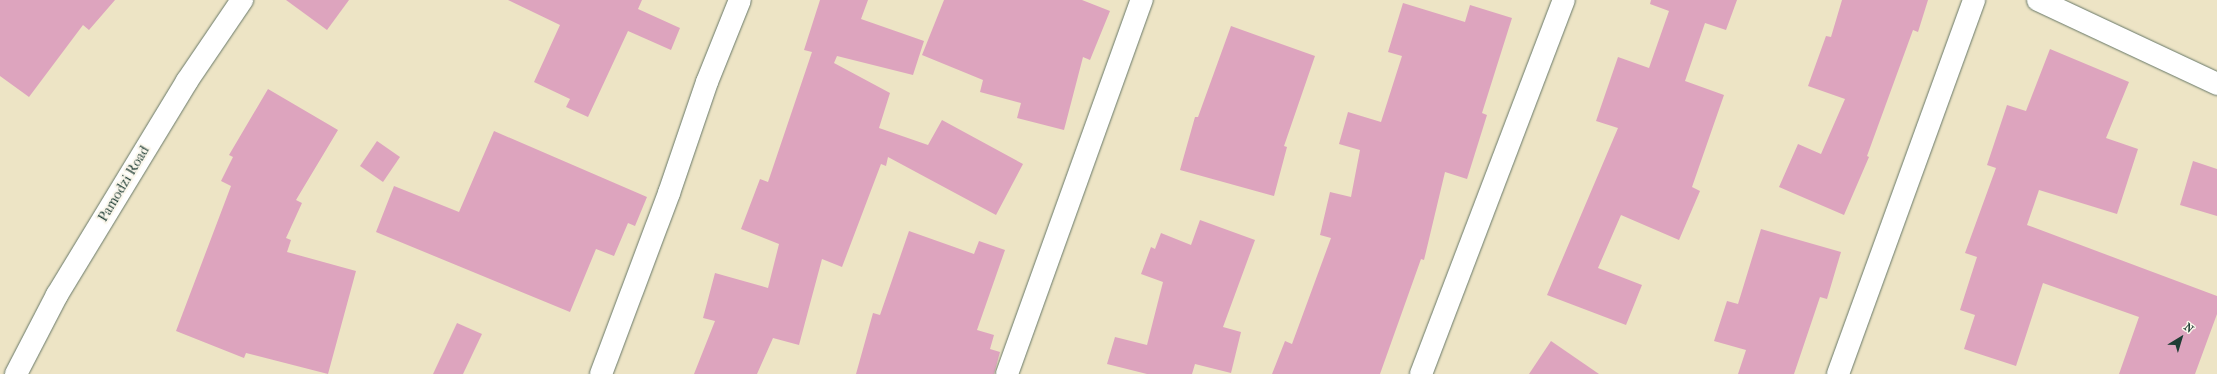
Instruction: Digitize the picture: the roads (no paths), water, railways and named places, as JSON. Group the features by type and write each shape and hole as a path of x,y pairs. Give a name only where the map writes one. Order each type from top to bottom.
{"street":[{"name":"Pamodzi Road","path":"16,374 57,295 187,81 242,0"},
{"path":"601,374 669,193 707,82 740,0"},
{"path":"1006,374 1142,0"},
{"path":"1421,374 1564,0"},
{"path":"1838,374 1974,0"},
{"path":"2038,0 2217,84"}]}
